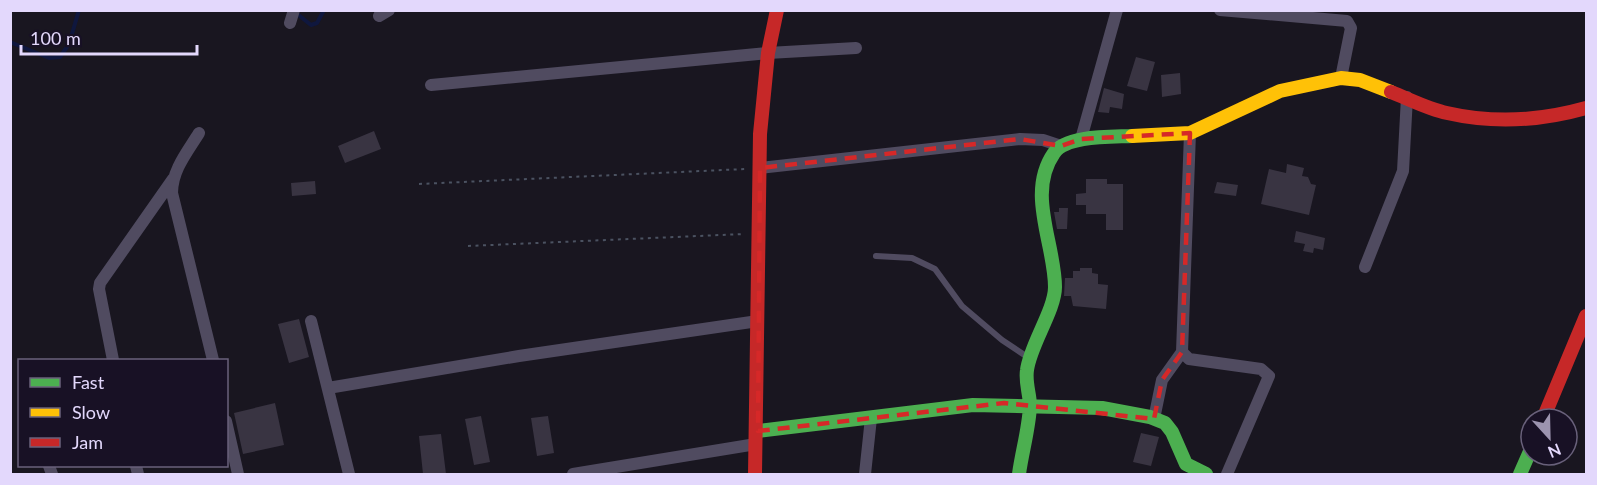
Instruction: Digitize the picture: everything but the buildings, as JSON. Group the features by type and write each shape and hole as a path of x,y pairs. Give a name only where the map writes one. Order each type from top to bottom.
{"street":[{"path":"290,23 294,10"},
{"path":"755,474 763,93 777,10"},
{"path":"1081,139 1117,10"},
{"path":"1220,10 1347,21 1351,28 1341,78"},
{"path":"431,85 768,53 856,48"},
{"path":"1020,474 1030,404 1026,387 1030,358 1055,289 1041,199 1045,172 1054,152 1061,146 1081,139 1190,133 1280,91 1341,78 1360,80 1446,113 1512,121 1553,117 1587,108"},
{"path":"1365,267 1402,171 1407,97"},
{"path":"113,359 99,289 100,283 174,178 199,133"},
{"path":"1154,419 1162,380 1182,352 1190,133"},
{"path":"760,168 1020,138 1043,140 1061,146"},
{"path":"174,178 172,193 213,359"},
{"path":"1549,407 1587,316"},
{"path":"311,321 349,474"},
{"path":"328,388 519,356 758,321"},
{"path":"1182,352 1189,359 1261,369 1269,376 1227,474"},
{"path":"573,474 871,418 974,405 1030,404 1139,414 1154,419 1169,427 1186,464 1206,474"},
{"path":"865,474 871,418"},
{"path":"228,430 238,474"}],"lane":[{"path":"876,256 912,258 935,269 962,306 1002,340 1030,358"}],"path":[{"path":"418,184 760,168"},
{"path":"468,246 759,234"}],"highlighted area":[{"path":"1190,133 1182,352 1162,380 1154,419 1004,403 758,431 760,168 1020,139 1061,146 1081,139"}],"waterway":[{"path":"10,42 49,58 60,57 69,44 79,10"},
{"path":"143,10 154,10"},
{"path":"296,13 311,25 317,23 324,10"}],"traffic: fast":[{"path":"1019,474 1030,402 1027,370 1051,306 1055,287 1042,202 1042,185 1046,168 1054,153 1068,143 1090,138 1132,136"},
{"path":"758,431 973,405 1102,408 1150,417 1165,423 1172,432 1186,464 1206,474"},
{"path":"1520,474 1523,467"}],"traffic: slow":[{"path":"1132,136 1190,133 1280,91 1341,78 1360,80 1391,92"}],"traffic: jam":[{"path":"755,474 760,134 768,53 777,10"},
{"path":"1391,92 1440,111 1482,119 1534,118 1586,108"},
{"path":"1548,407 1586,316"}]}
